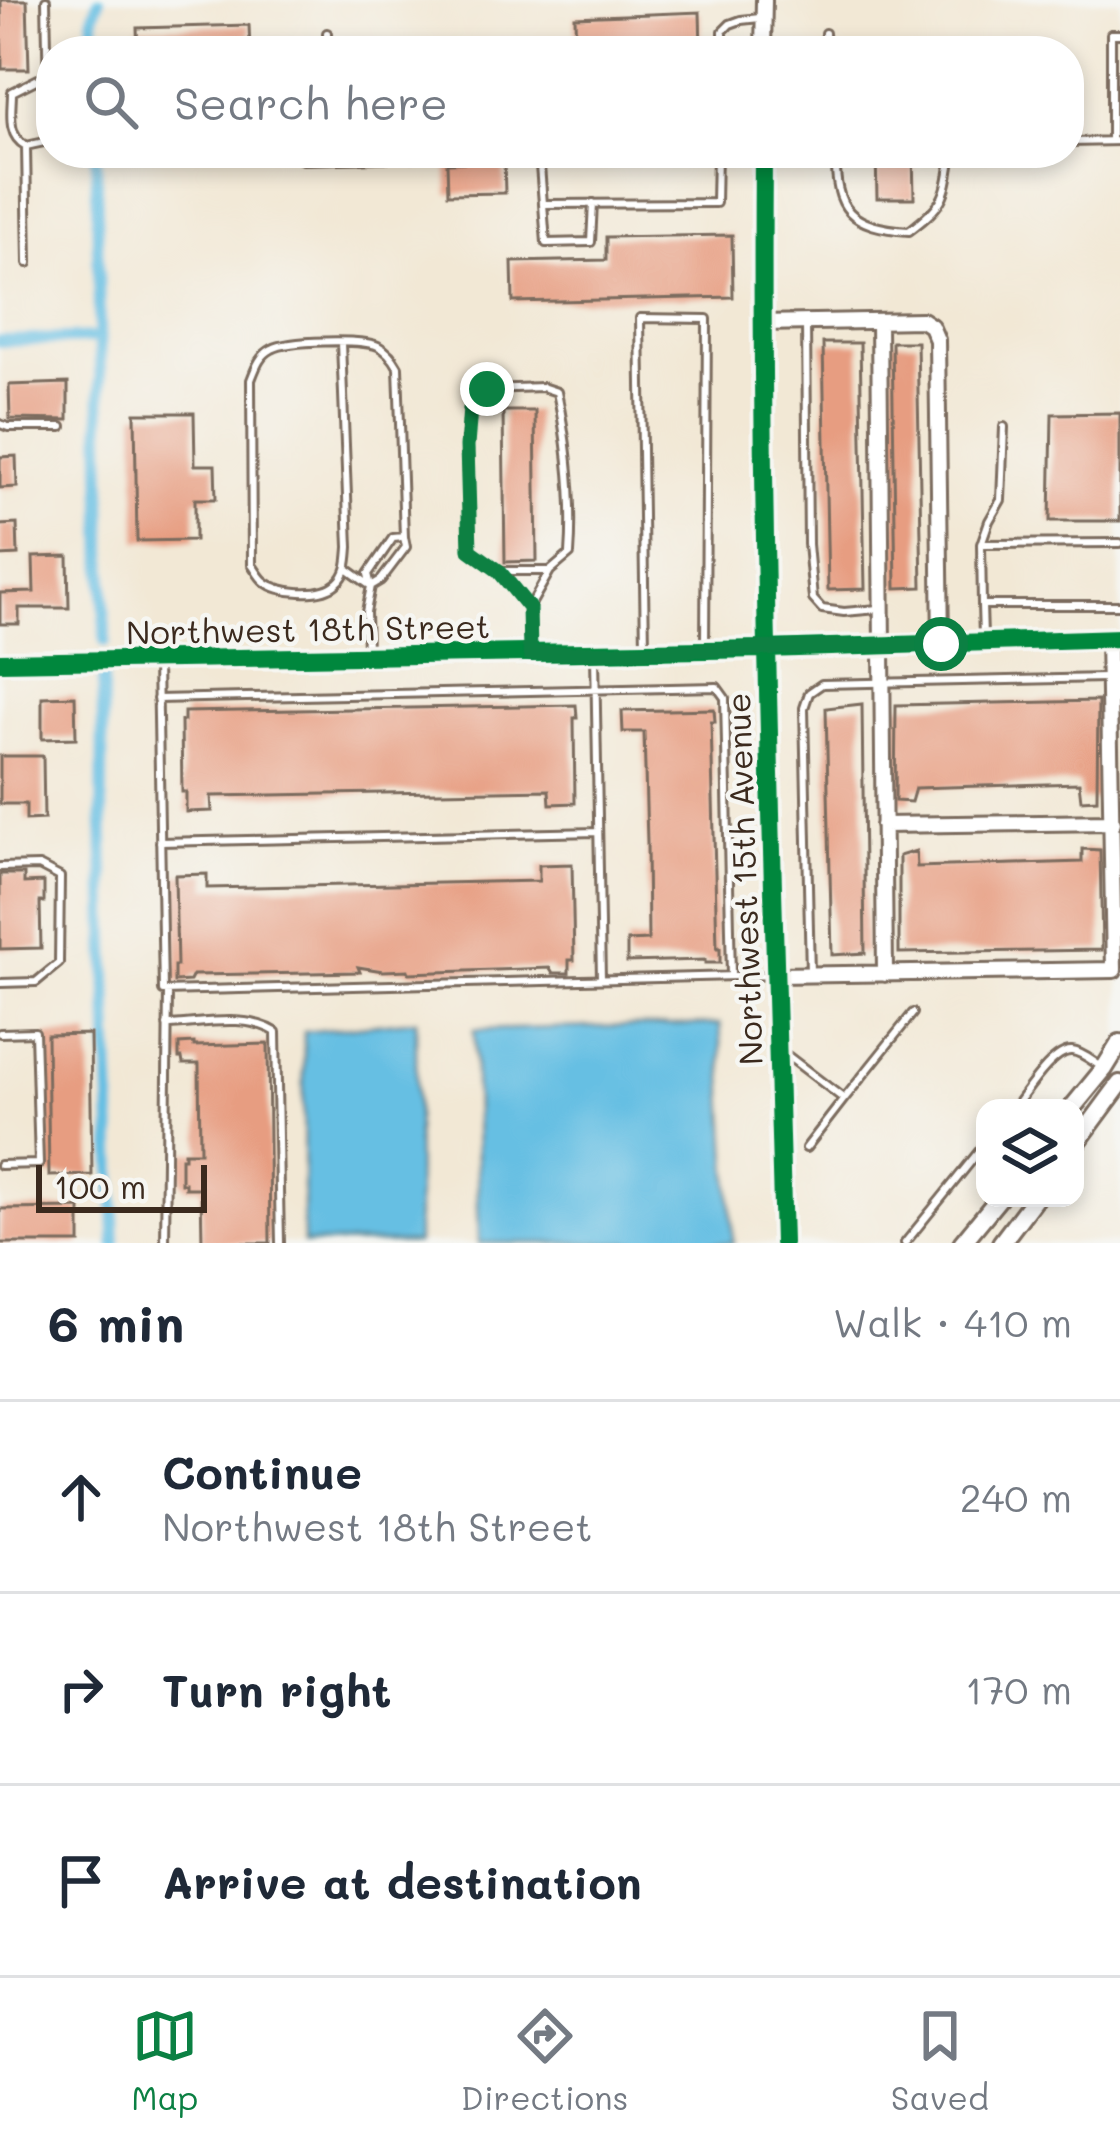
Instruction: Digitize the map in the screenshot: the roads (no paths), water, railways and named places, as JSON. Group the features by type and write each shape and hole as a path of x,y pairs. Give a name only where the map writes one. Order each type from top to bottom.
{"street":[{"path":"764,0 764,36"},
{"name":"Northwest 15th Avenue","path":"763,168 766,649 784,1243"},
{"path":"761,323 922,320 931,326 937,340 941,644"},
{"path":"879,321 885,974"},
{"path":"776,975 1114,970 1109,678 1114,638"},
{"name":"Northwest 18th Street","path":"0,662 1114,638"},
{"path":"883,825 1113,822"},
{"path":"1079,1099 1120,1043"},
{"path":"1084,1133 1120,1084"},
{"path":"962,1240 991,1207"},
{"path":"1001,1243 1028,1207"}],"lane":[{"path":"46,0 47,36"},
{"path":"723,36 730,24 764,17"},
{"path":"1084,142 1115,141 1112,34 1120,34"},
{"path":"36,80 12,92 13,135 20,144 36,144"},
{"path":"26,146 28,262"},
{"path":"539,168 547,243 591,242 593,203"},
{"path":"543,204 716,203 717,168"},
{"path":"837,168 838,197 854,215 880,229 909,232 935,212 946,191 950,168"},
{"path":"645,651 640,318 707,319 705,650"},
{"path":"806,322 808,544 813,599 822,609 881,609"},
{"path":"341,343 347,569 337,584 322,591 287,590 266,584 252,565 251,380 258,362 269,350 285,344 341,343 375,344 398,367 406,547 371,586"},
{"path":"529,608 499,571 470,550 470,409 487,389 542,387 557,392 565,433 570,554 550,572 529,608 530,654"},
{"path":"0,424 62,427"},
{"path":"984,643 981,544 1001,500 1004,427"},
{"path":"368,657 368,574 393,538 404,537"},
{"path":"981,544 1120,543"},
{"path":"347,569 371,586"},
{"path":"499,571 550,572"},
{"path":"982,605 1120,605"},
{"path":"596,652 601,980"},
{"path":"157,660 163,991 776,975"},
{"path":"810,975 805,700 813,689 822,684 1109,678"},
{"path":"158,699 717,687 724,695 731,976"},
{"path":"160,842 598,832"},
{"path":"0,867 39,866 60,878 59,963 36,982 0,982"},
{"path":"165,1243 168,991"},
{"path":"806,1148 913,1013"},
{"path":"167,1025 248,1022 276,1032 280,1243"},
{"path":"0,1034 35,1032 39,1164 0,1165"},
{"path":"778,1048 844,1099"},
{"path":"1021,1099 1065,1051 1077,1052 1104,1069"},
{"path":"905,1243 976,1155"}],"water":[{"path":"416,1020 417,1243 303,1243 304,1032"},
{"path":"720,1024 733,1243 479,1243 474,1030"}],"waterway":[{"path":"94,36 99,0"},
{"path":"96,168 105,641"},
{"path":"0,341 100,338"},
{"path":"103,678 115,1243"}]}
